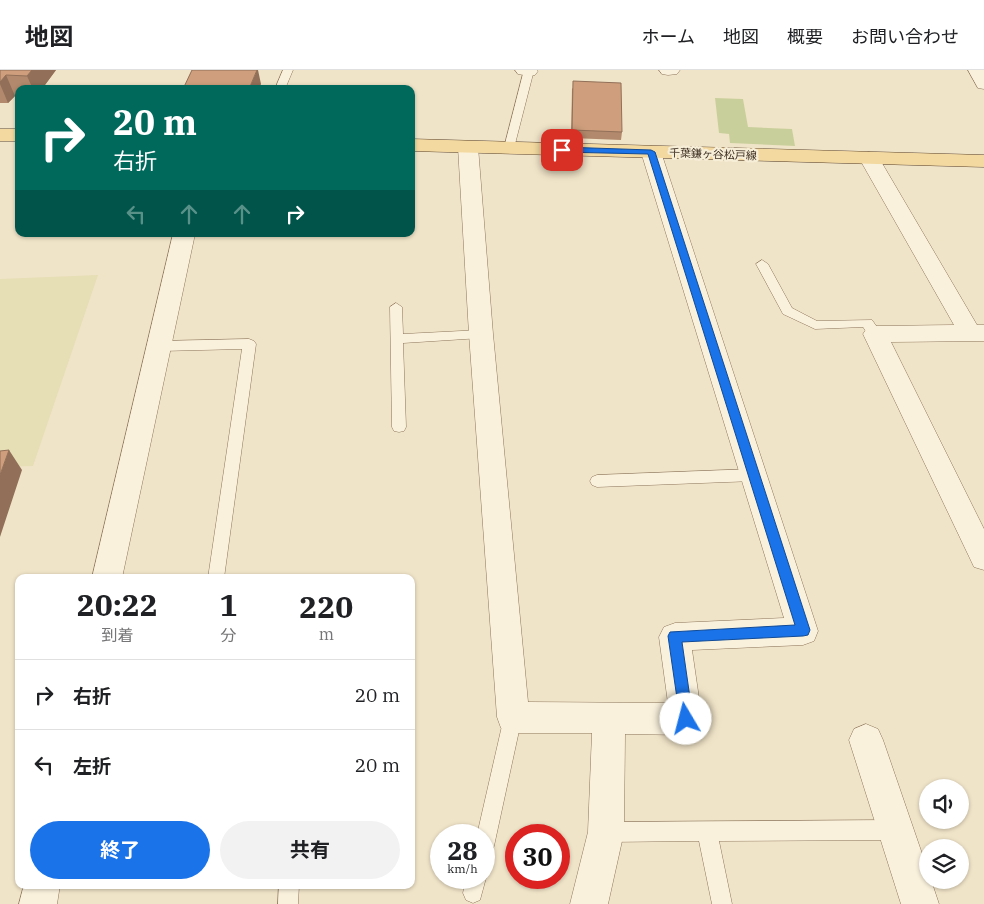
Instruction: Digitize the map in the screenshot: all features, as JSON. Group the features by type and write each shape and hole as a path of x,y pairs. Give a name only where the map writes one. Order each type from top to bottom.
{"main road":[{"path":"0,135 15,135"},
{"name":"千葉鎌ヶ谷松戸線","path":"415,146 984,161"}],"street":[{"path":"524,70 529,70"},
{"path":"976,70 984,84"},
{"path":"468,147 481,334 513,717 686,719 674,636 803,630 651,152"},
{"path":"869,158 977,333"},
{"path":"108,574 183,237"},
{"path":"977,333 875,334 980,542"},
{"path":"589,904 606,832 609,718"},
{"path":"866,740 920,904"},
{"path":"38,904 41,889"}],"lane":[{"path":"282,85 288,70"},
{"path":"509,148 529,70"},
{"path":"762,264 787,311 815,325 868,323 875,334"},
{"path":"396,307 399,427"},
{"path":"397,339 481,334"},
{"path":"160,346 249,344 217,574"},
{"path":"597,481 754,475"},
{"path":"489,824 513,717"},
{"path":"606,832 895,830"},
{"path":"707,832 722,904"},
{"path":"288,904 289,889"}],"shaded area":[{"path":"98,275 33,466 0,467 0,279"}],"green space":[{"path":"715,98 743,99 748,127 792,129 795,146 730,143 729,134 719,133"}],"building":[{"path":"0,70 32,70 27,76 6,75 0,82"},
{"path":"192,70 257,70 251,85 185,85"},
{"path":"573,81 621,83 622,132 572,130"},
{"path":"9,450 0,475 0,451"}],"route":[{"path":"562,150 651,152 803,630 674,636 686,719"}]}
